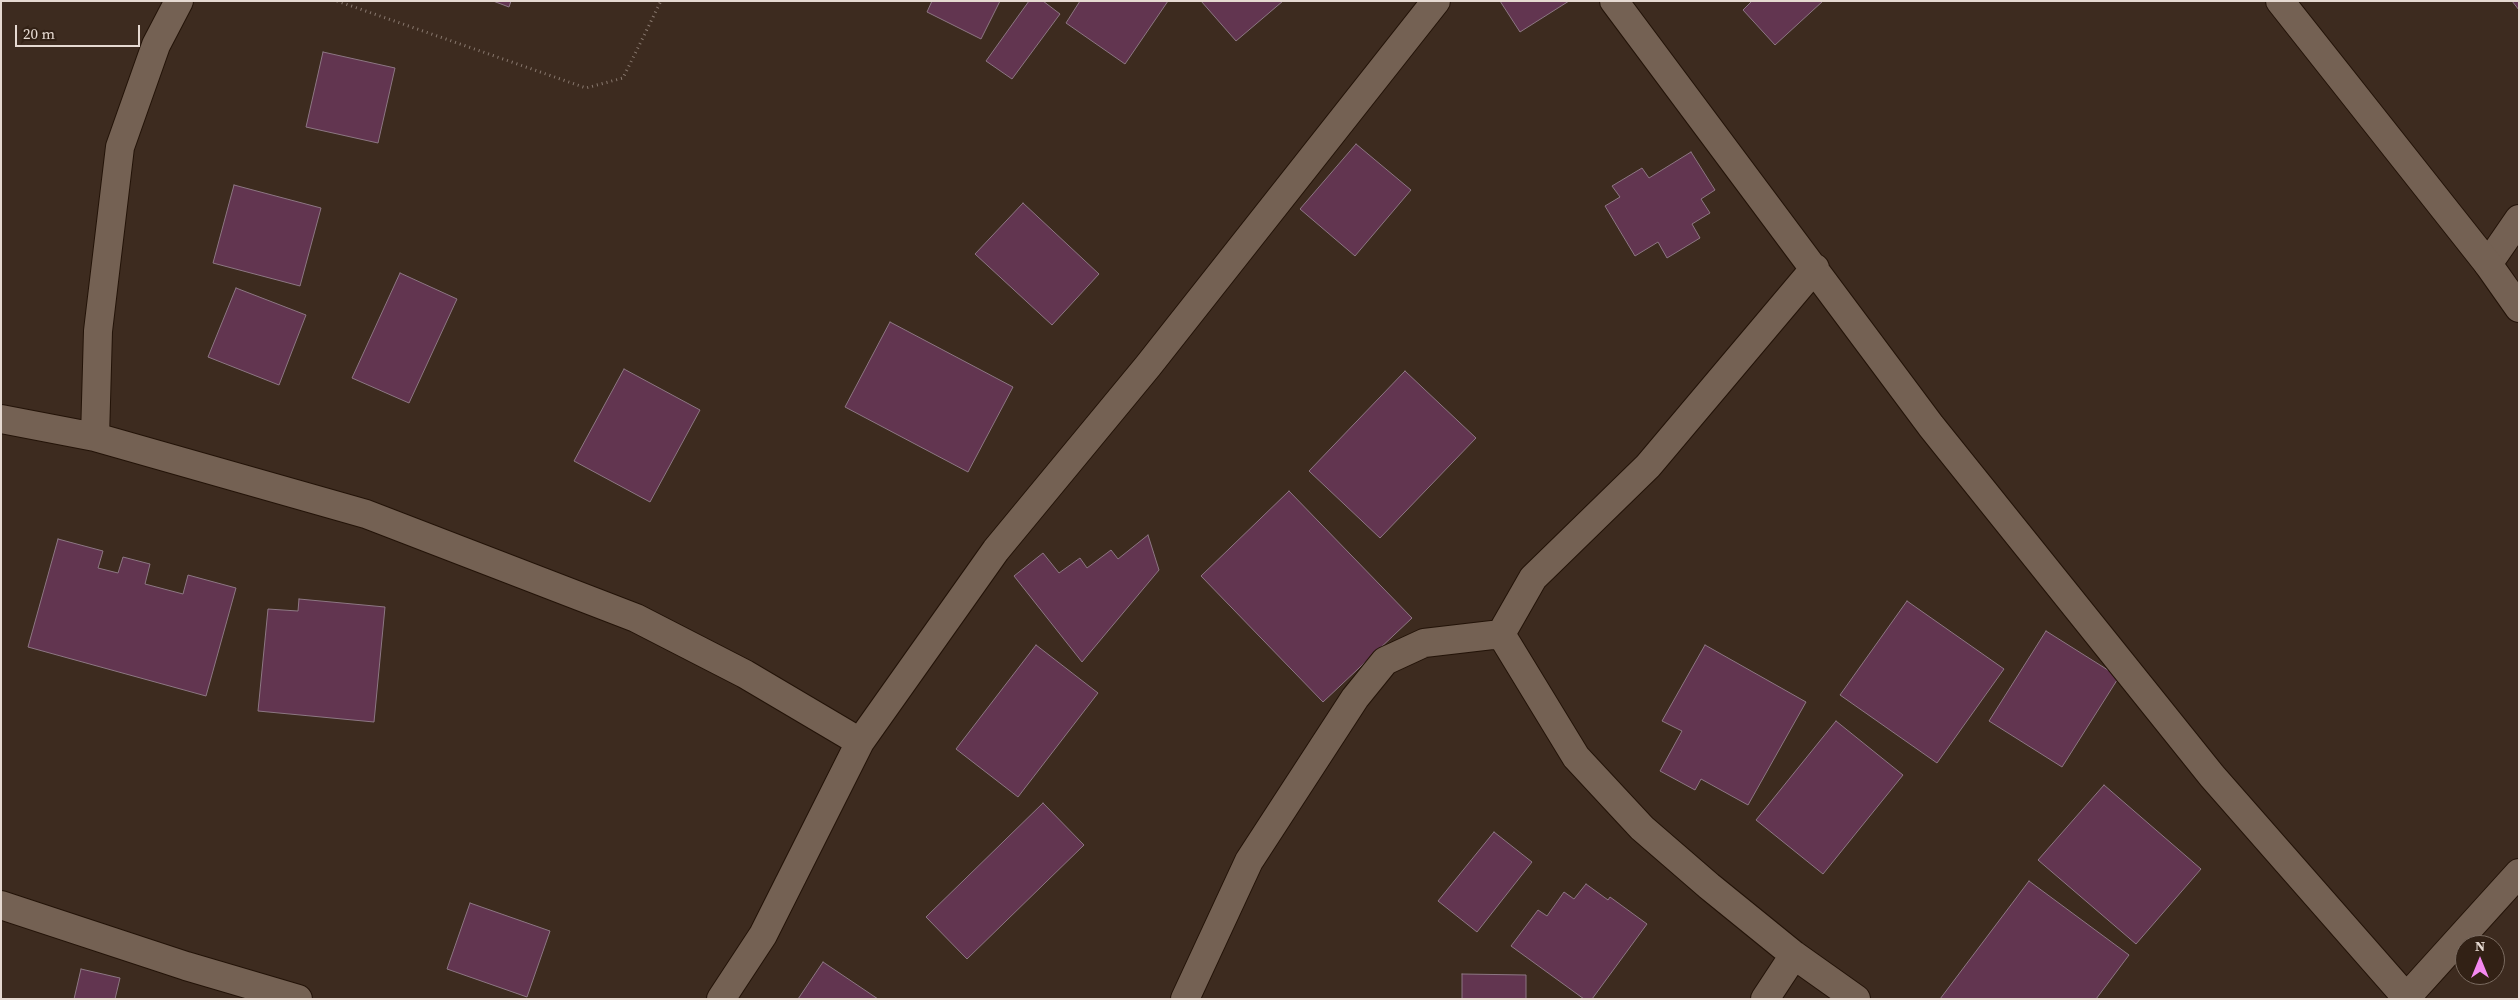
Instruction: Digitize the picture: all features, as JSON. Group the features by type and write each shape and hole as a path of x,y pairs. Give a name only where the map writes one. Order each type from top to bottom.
{"street":[{"path":"94,437 98,331 120,147 156,46 178,1"},
{"path":"722,999 763,935 860,742 996,550 1148,366 1436,1"},
{"path":"1614,1 1931,426 2212,776 2406,998 2519,873"},
{"path":"2280,1 2488,264 2519,308"},
{"path":"2488,264 2519,219"},
{"path":"1500,634 1532,578 1648,466 1815,268"},
{"path":"1,419 94,437 366,514 636,618 745,674 860,742"},
{"path":"1500,634 1576,757 1642,828 1709,886 1794,955 1856,999"},
{"path":"1185,999 1249,861 1355,698 1384,661 1424,643 1500,634"},
{"path":"1,905 186,966 298,999"},
{"path":"1765,999 1794,955"}],"path":[{"path":"337,1 586,88 623,78 661,1"}],"building":[{"path":"493,1 511,1 509,7"},
{"path":"932,1 1000,1 981,39 927,12"},
{"path":"1029,1 1043,1 1060,14 1012,79 986,61"},
{"path":"1080,1 1168,1 1125,64 1066,23"},
{"path":"1201,1 1283,1 1236,41"},
{"path":"1500,1 1569,1 1520,32"},
{"path":"1752,1 1823,1 1775,45 1743,10"},
{"path":"2512,1 2519,1 2519,10"},
{"path":"323,52 395,68 378,143 306,127"},
{"path":"1356,144 1411,190 1355,256 1300,209"},
{"path":"1691,152 1715,190 1701,199 1710,213 1692,224 1700,238 1667,258 1658,242 1635,256 1605,206 1620,197 1612,186 1642,168 1649,178"},
{"path":"234,185 321,208 300,286 213,263"},
{"path":"1023,203 1099,274 1052,325 975,254"},
{"path":"400,273 457,299 409,403 352,378"},
{"path":"236,288 306,315 279,385 208,357"},
{"path":"890,322 1013,387 968,472 845,407"},
{"path":"624,369 700,410 650,502 574,461"},
{"path":"1405,371 1476,438 1380,538 1309,471"},
{"path":"1289,491 1412,618 1323,702 1201,576"},
{"path":"1148,535 1159,570 1082,662 1014,576 1043,553 1059,573 1080,558 1087,568 1111,550 1118,559"},
{"path":"58,539 103,551 98,568 118,573 123,557 150,564 145,584 183,594 188,575 236,588 206,696 28,647"},
{"path":"299,599 385,607 374,722 258,711 268,609 298,611"},
{"path":"1907,601 2004,669 1937,763 1840,695"},
{"path":"2046,631 2119,677 2062,767 1989,721"},
{"path":"1036,645 1098,693 1018,797 956,749"},
{"path":"1705,645 1806,702 1748,805 1701,779 1695,790 1660,771 1682,731 1662,721"},
{"path":"1836,721 1903,775 1823,874 1756,820"},
{"path":"2104,785 2201,869 2136,944 2038,860"},
{"path":"1043,803 1084,845 967,959 926,917"},
{"path":"1494,832 1532,862 1477,932 1438,901"},
{"path":"2029,881 2129,955 2096,999 1940,999"},
{"path":"1586,884 1608,900 1610,897 1647,924 1592,999 1584,999 1511,946 1538,910 1547,916 1564,892 1574,899"},
{"path":"470,903 550,931 527,997 447,969"},
{"path":"823,962 878,999 798,999"},
{"path":"81,969 120,978 115,999 74,999"},
{"path":"1462,974 1526,975 1526,999 1462,999"}]}
